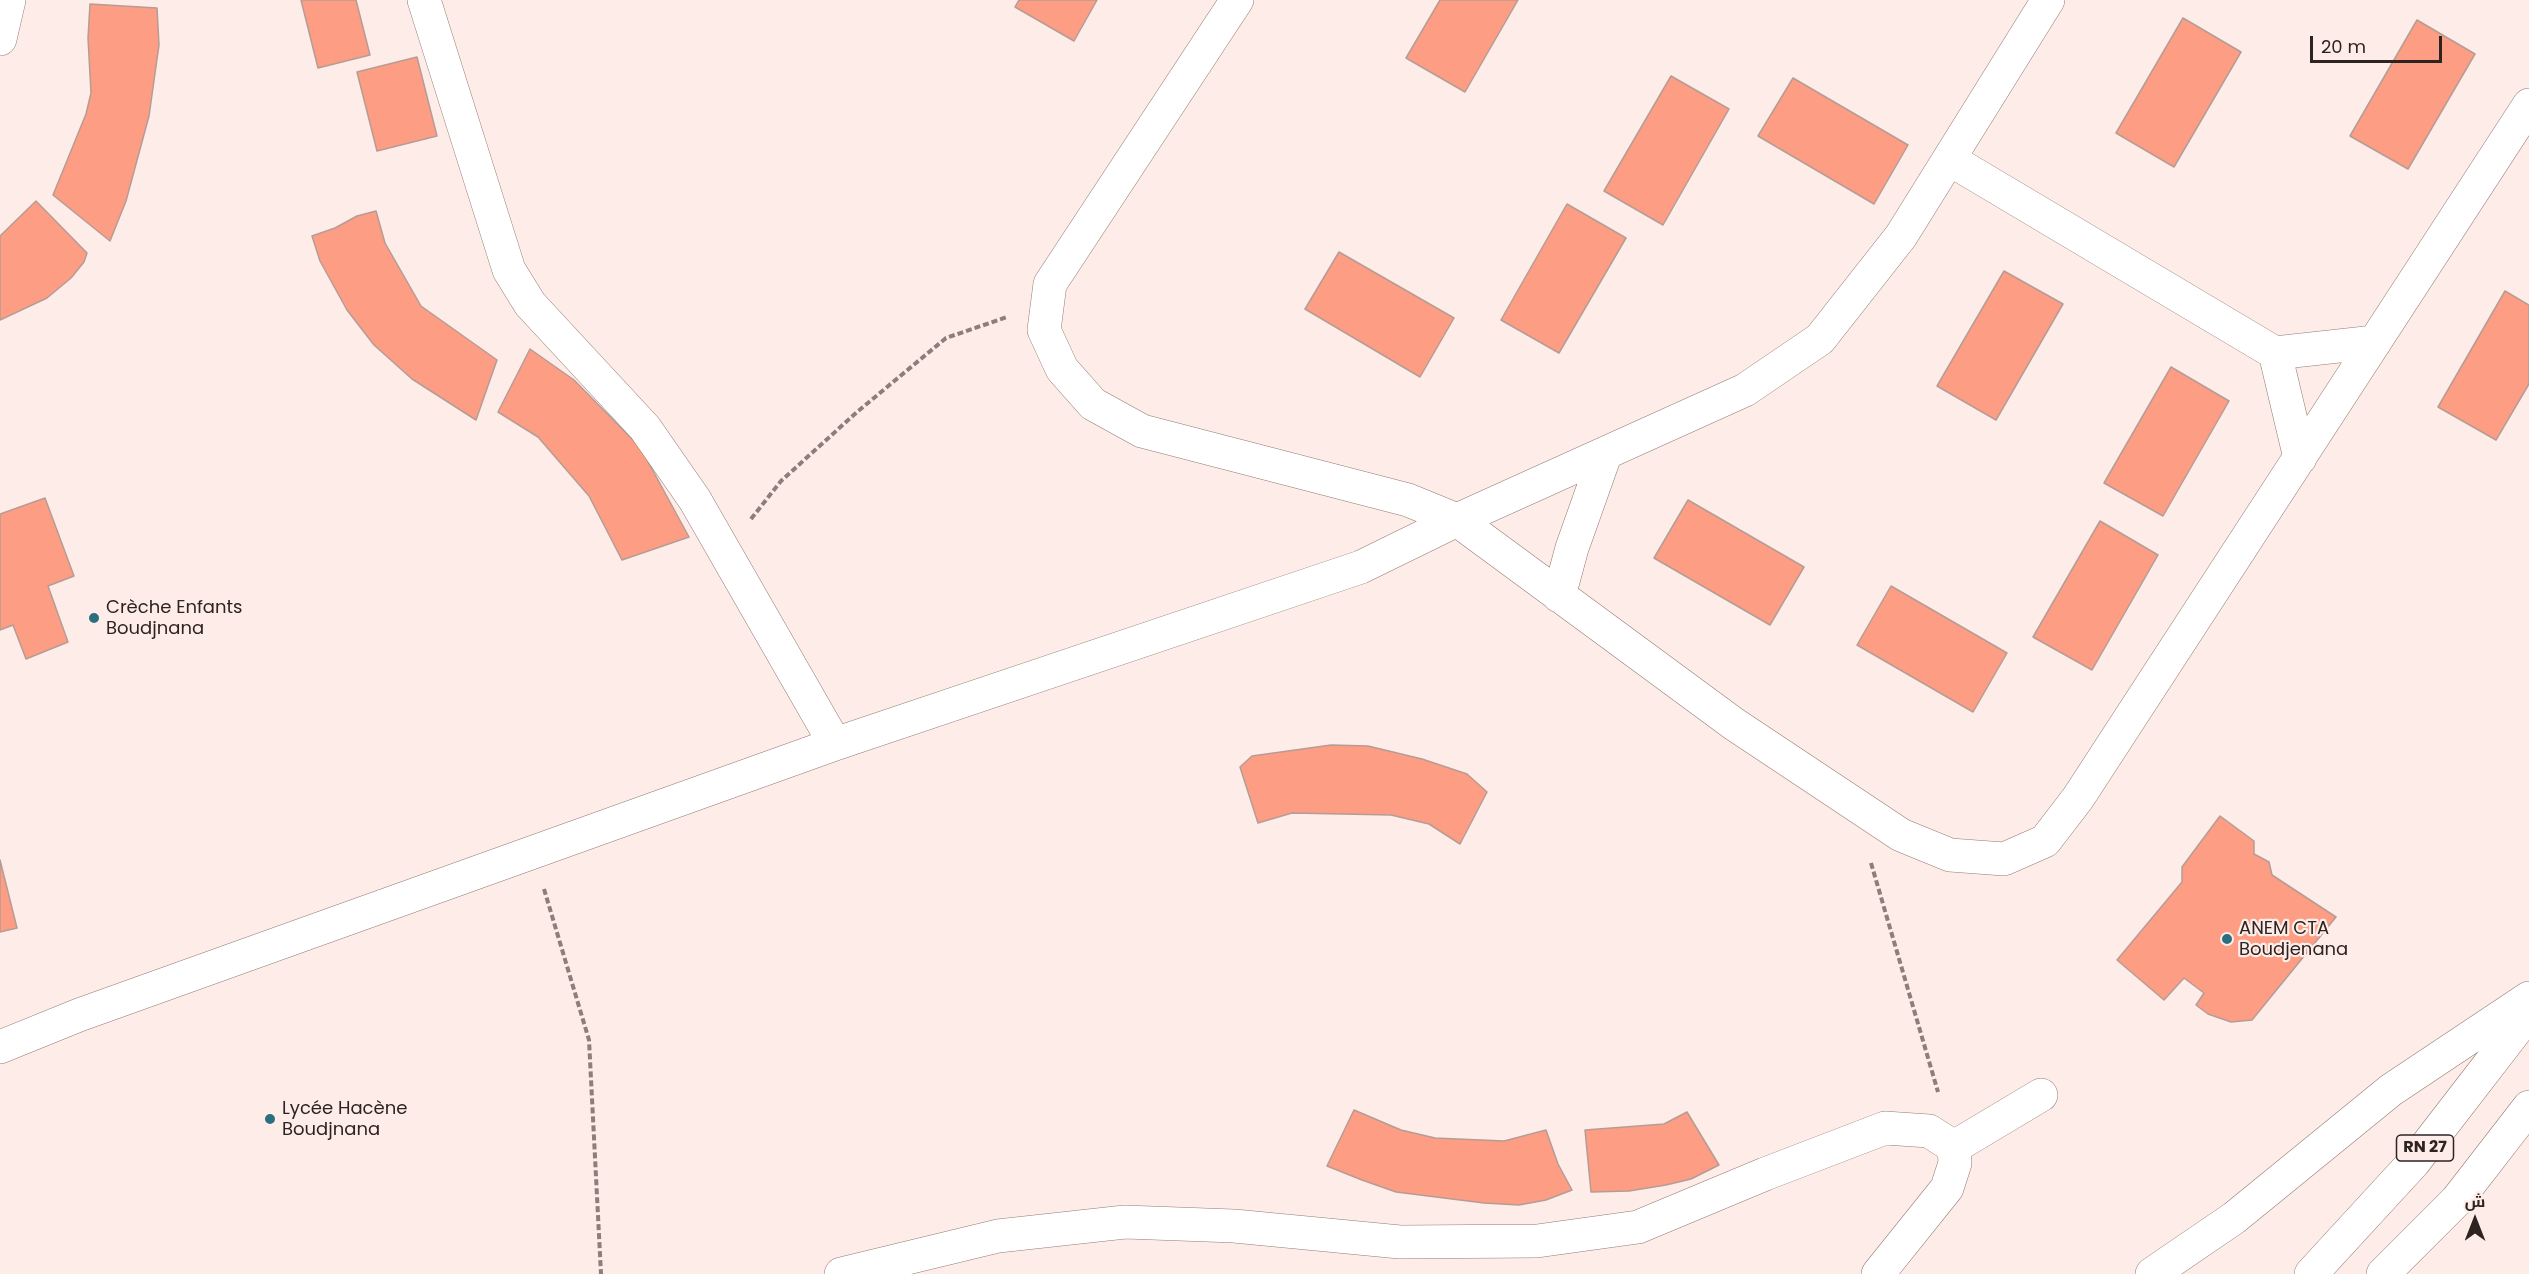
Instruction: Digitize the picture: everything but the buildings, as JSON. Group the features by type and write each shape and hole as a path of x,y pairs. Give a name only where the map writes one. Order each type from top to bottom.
{"main road":[{"path":"0,39 9,0"},
{"path":"424,0 509,270 530,304 645,428 695,500 835,744"},
{"path":"1238,0 1050,284 1044,330 1062,369 1093,404 1142,431 1408,500 1457,520 1734,724 1901,835 1950,855 2004,859 2045,841 2078,798 2529,105"},
{"path":"0,1047 79,1015 835,744 1361,567 1457,520 1745,390 1820,339 1901,236 2048,0"},
{"path":"1949,159 2275,353 2375,342"},
{"path":"2275,353 2300,458"},
{"path":"1559,596 1572,548 1605,455"},
{"path":"2152,1274 2234,1218 2391,1090 2529,999"},
{"name":"RN 27","path":"2311,1274 2414,1162 2529,1013"},
{"path":"1954,1147 2041,1095"},
{"name":"RN 27","path":"2383,1274 2457,1200 2529,1107"},
{"path":"841,1274 998,1236 1125,1222 1234,1226 1400,1242 1537,1241 1638,1227 1765,1174 1885,1128 1929,1131 1954,1147"},
{"path":"1878,1274 1947,1188 1955,1163 1954,1147"},
{"path":"2397,1274 2457,1200"}],"path":[{"path":"725,553 781,481 857,412 946,338 1012,315 1046,312"},
{"path":"533,852 589,1040 602,1274"},
{"path":"1871,861 1954,1147"}],"place":[{"name":"Crèche Enfants Boudjnana","path":"94,618"},
{"name":"ANEM CTA Boudjenana","path":"2227,939"},
{"name":"Lycée Hacène Boudjnana","path":"270,1119"}]}
